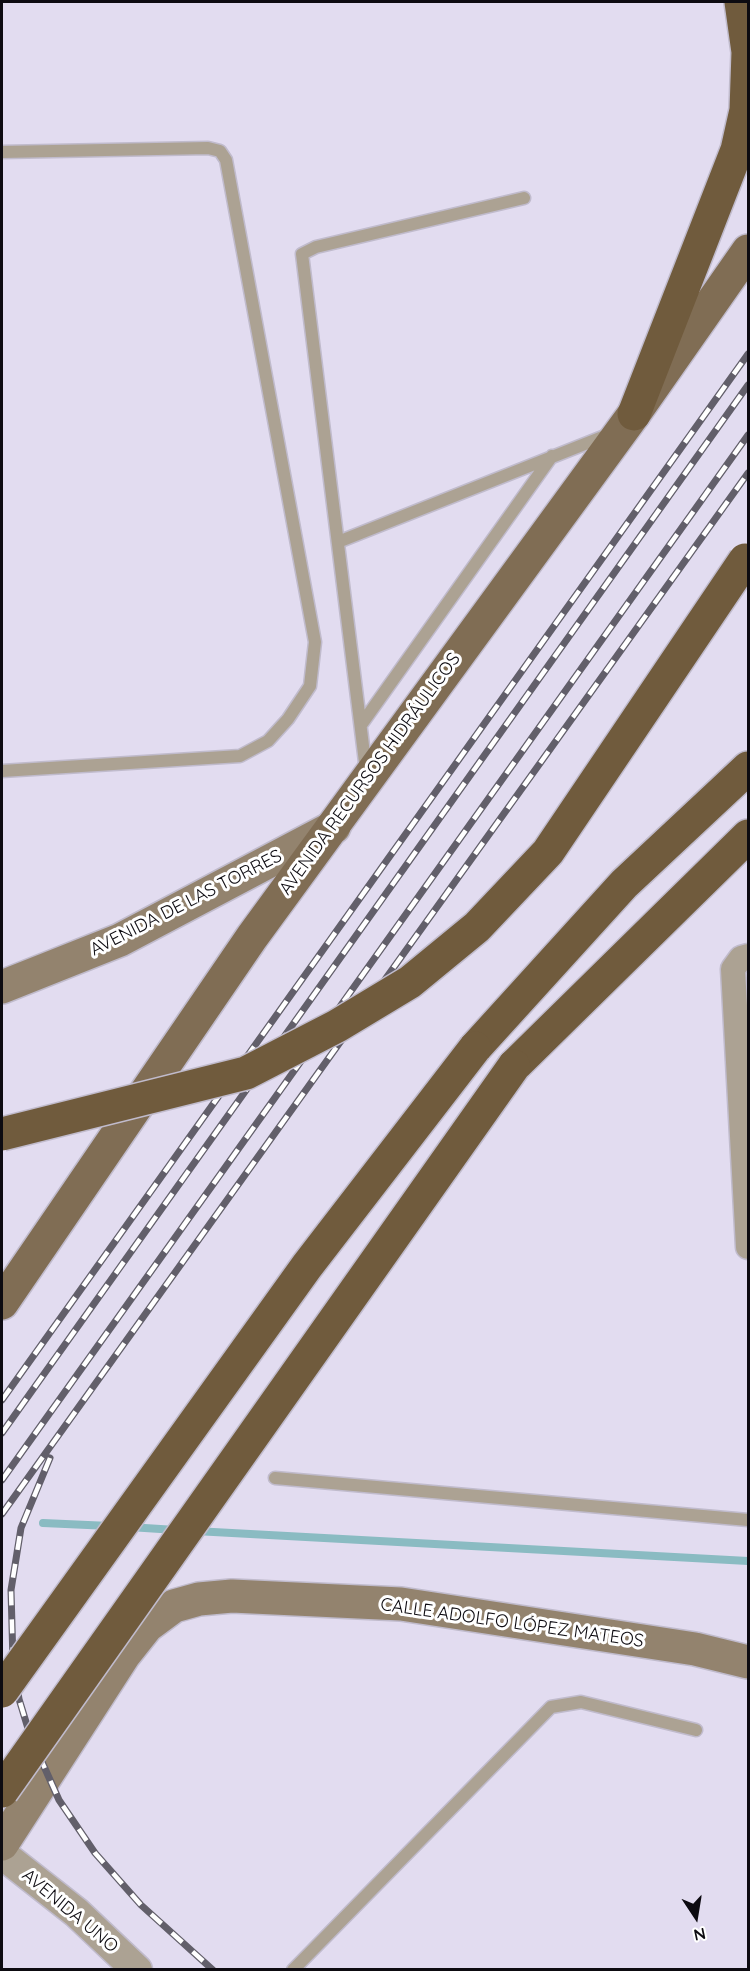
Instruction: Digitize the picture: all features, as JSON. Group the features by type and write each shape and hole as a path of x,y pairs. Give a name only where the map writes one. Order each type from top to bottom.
{"highway":[{"path":"627,422 737,150 746,110 748,52 741,2"},
{"path":"2,1134 246,1073 337,1026 410,981 477,927 548,852 747,557"},
{"path":"2,1691 307,1266 475,1047 624,884 748,768"},
{"path":"2,1791 514,1066 748,836"}],"main road":[{"name":"AVENIDA RECURSOS HIDRÁULICOS","path":"2,1303 252,937 627,422 748,251"},
{"name":"AVENIDA DE LAS TORRES","path":"2,987 120,940 334,827"},
{"name":"CALLE ADOLFO LÓPEZ MATEOS","path":"2,1844 124,1655 147,1626 174,1606 199,1599 232,1596 401,1604 694,1649 748,1662"}],"street":[{"path":"745,957 733,969 748,1247"},
{"name":"AVENIDA UNO","path":"2,1854 77,1913 137,1970"}],"lane":[{"path":"2,152 208,148 220,151 226,160 315,642 310,686 288,719 268,741 240,756 2,771"},
{"path":"367,777 302,254 316,247 524,198"},
{"path":"338,542 552,456 627,422"},
{"path":"361,724 552,456"},
{"path":"275,1478 748,1520"},
{"path":"293,1970 551,1707 581,1702 696,1730"}],"waterway":[{"path":"43,1523 110,1526"},
{"path":"129,1527 176,1530"},
{"path":"195,1531 748,1561"}],"railway":[{"path":"2,1400 748,354"},
{"path":"2,1433 748,385"},
{"path":"2,1480 748,435"},
{"path":"2,1514 748,473"},
{"path":"50,1458 21,1528 11,1590 13,1662 19,1699 30,1735 59,1800 95,1853 141,1905 213,1970"}]}
